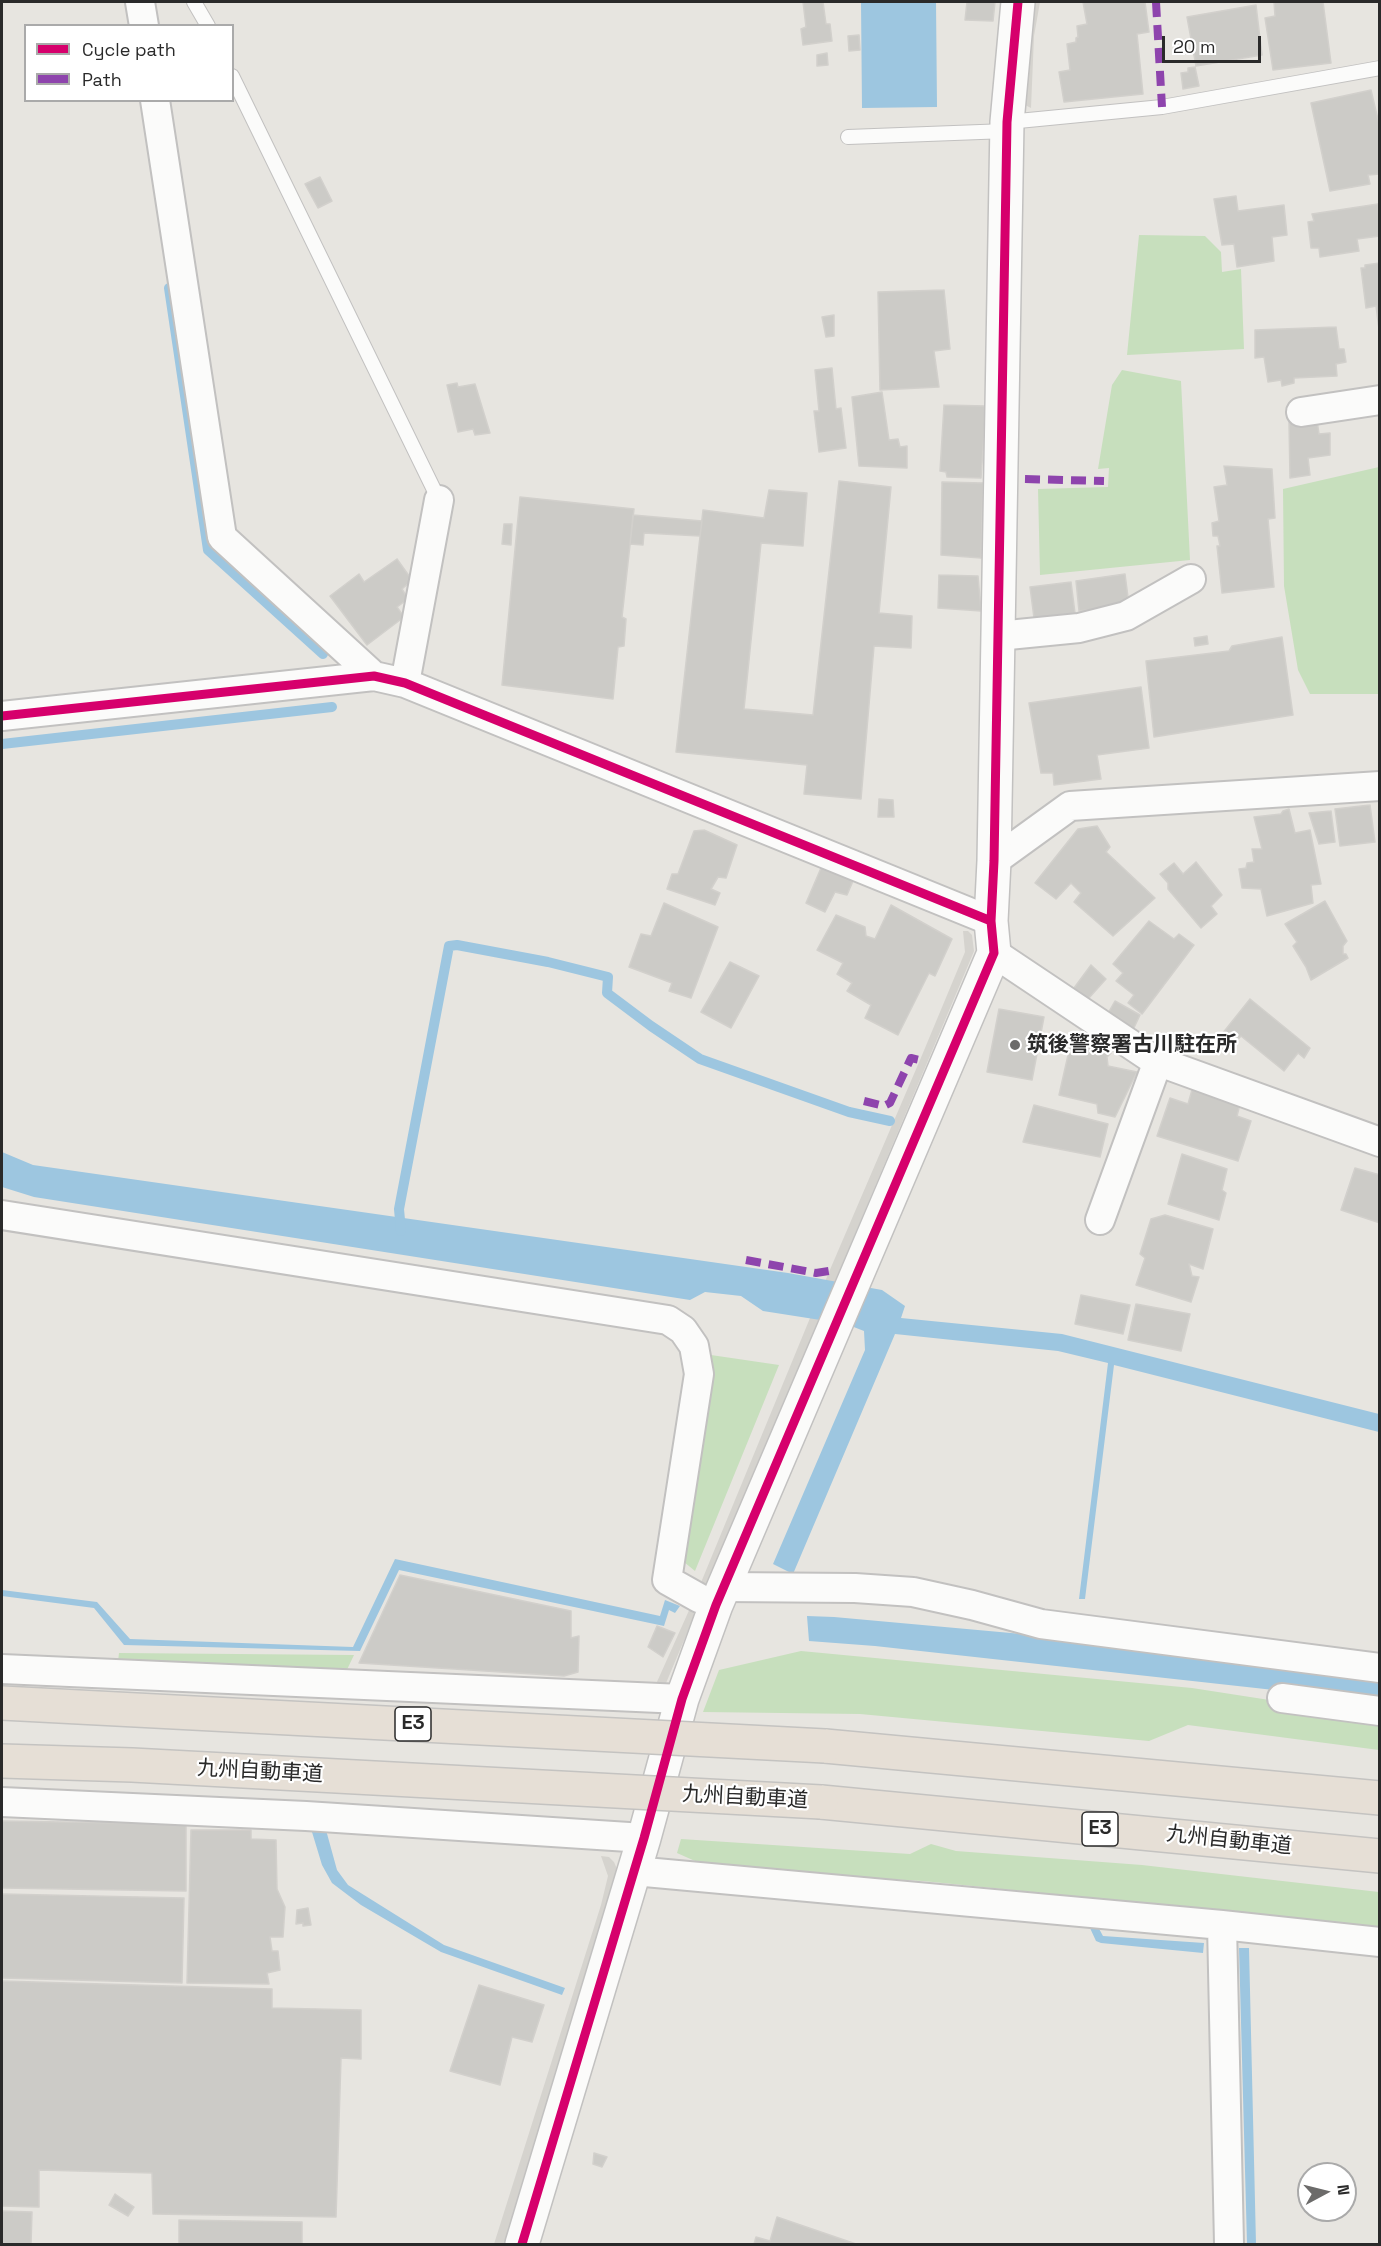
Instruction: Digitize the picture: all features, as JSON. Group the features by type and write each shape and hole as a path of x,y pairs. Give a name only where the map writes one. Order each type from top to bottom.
{"highway":[{"name":"E3","path":"2,1703 825,1746 1380,1798"},
{"name":"九州自動車道","path":"2,1761 132,1765 821,1802 1380,1856"}],"street":[{"path":"140,2 144,24"},
{"path":"522,2244 644,1838 711,1593 834,1330 994,953 991,921 999,636 1007,126 1018,2"},
{"path":"155,102 222,537 374,676"},
{"path":"1301,412 1380,400"},
{"path":"405,684 439,500"},
{"path":"999,636 1080,628 1126,616 1191,579"},
{"path":"2,716 374,676 405,684 991,921"},
{"path":"994,861 1070,806 1380,786"},
{"path":"994,953 1158,1061 1380,1142"},
{"path":"1101,1220 1158,1061"},
{"path":"2,1215 668,1320 683,1330 694,1346 699,1374 667,1580 711,1593 855,1588 913,1592 1041,1624 1380,1668"},
{"path":"2,1669 682,1699"},
{"path":"1282,1698 1380,1712"},
{"path":"2,1802 306,1816 644,1838"},
{"path":"634,1871 1222,1925 1380,1942"},
{"path":"1222,1925 1229,2244"}],"lane":[{"path":"194,2 206,24"},
{"path":"848,137 1007,126 1162,107 1380,68"},
{"path":"234,80 439,500"}],"green space":[{"path":"1139,235 1205,236 1221,252 1222,272 1241,269 1244,349 1127,355"},
{"path":"1122,370 1181,381 1190,560 1040,575 1038,489 1108,487 1109,468 1098,469 1112,385"},
{"path":"1379,467 1379,694 1310,694 1298,670 1284,586 1283,489"},
{"path":"711,1355 779,1365 695,1571 684,1562"},
{"path":"801,1651 1192,1688 1379,1717 1379,1750 1188,1725 1149,1741 860,1714 703,1712 719,1670"},
{"path":"119,1653 354,1655 343,1678 117,1670"},
{"path":"681,1839 910,1854 931,1844 956,1851 1142,1865 1379,1892 1379,1927 923,1881 713,1869 677,1853"}],"shaded area":[{"path":"1027,2 1040,2 1034,36 1031,108 1025,105"},
{"path":"963,931 968,931 972,935 974,951 972,956 661,1695 652,1693 695,1597 829,1272 965,952"},
{"path":"601,1856 609,1857 614,1862 617,1869 616,1880 504,2244 494,2244 601,1905 608,1876"}],"water":[{"path":"861,2 936,2 937,107 862,108"},
{"path":"2,1152 33,1165 788,1273 882,1290 905,1306 901,1318 1062,1334 1379,1414 1379,1432 1114,1365 1085,1599 1079,1599 1108,1363 1058,1351 895,1334 793,1574 773,1564 865,1350 864,1331 846,1324 763,1311 741,1296 705,1292 690,1300 34,1197 2,1187"},
{"path":"395,1559 660,1616 665,1600 680,1606 675,1613 669,1610 664,1626 399,1570 360,1651 124,1645 94,1608 2,1596 2,1590 97,1602 130,1639 353,1647"},
{"path":"807,1616 1044,1636 1379,1678 1379,1705 1283,1691 875,1646 809,1641"},
{"path":"326,1830 337,1870 348,1885 444,1945 565,1988 562,1995 441,1952 361,1905 332,1883 322,1865 312,1832"},
{"path":"1097,1925 1103,1936 1204,1943 1203,1953 1101,1943 1096,1941 1090,1928"},
{"path":"1239,1948 1249,1948 1256,2244 1247,2244"}],"building":[{"path":"803,2 823,2 826,24 830,24 832,41 803,45 801,29 806,27"},
{"path":"967,2 995,2 993,21 965,20"},
{"path":"1083,2 1145,2 1149,32 1137,34 1143,94 1064,102 1059,72 1070,70 1067,44 1076,42 1077,26 1087,24"},
{"path":"1274,2 1323,2 1331,63 1273,70 1265,18 1275,16"},
{"path":"1256,5 1262,55 1196,66 1187,17"},
{"path":"859,35 860,50 849,51 848,36"},
{"path":"827,53 828,65 817,66 817,55"},
{"path":"1195,67 1199,86 1183,89 1181,73 1188,72 1188,68"},
{"path":"1371,90 1380,128 1380,174 1368,175 1370,184 1330,191 1311,103"},
{"path":"320,177 332,201 318,208 305,184"},
{"path":"1236,196 1238,211 1284,205 1287,235 1272,237 1274,261 1237,267 1234,244 1222,245 1214,199"},
{"path":"1378,204 1380,236 1357,239 1359,251 1320,257 1319,248 1311,248 1308,222 1314,221 1312,214"},
{"path":"1380,263 1380,337 1376,306 1366,308 1361,268 1365,268 1365,265"},
{"path":"944,290 950,349 934,351 939,387 880,390 878,292"},
{"path":"834,315 834,336 826,337 822,317"},
{"path":"1336,327 1339,349 1344,349 1346,362 1336,364 1337,376 1294,378 1294,383 1282,386 1281,380 1268,382 1264,357 1255,358 1255,330"},
{"path":"832,368 836,409 841,408 846,448 819,452 814,411 819,411 815,370"},
{"path":"457,383 458,387 475,384 490,433 475,435 473,429 458,432 447,385"},
{"path":"882,392 889,440 898,439 900,447 907,446 907,468 859,466 852,397"},
{"path":"944,405 986,406 981,478 947,477 946,472 940,471"},
{"path":"1317,420 1319,434 1330,433 1330,455 1308,458 1310,475 1290,478 1289,421"},
{"path":"1224,466 1272,469 1275,518 1268,519 1274,587 1222,593 1217,546 1220,546 1218,536 1213,536 1212,523 1219,521 1214,487 1227,485"},
{"path":"839,481 891,487 879,613 912,616 911,648 874,646 861,799 804,794 807,765 676,752 703,510 764,518 769,490 807,493 803,546 761,543 744,709 813,715"},
{"path":"942,482 983,483 981,558 941,555"},
{"path":"520,497 634,509 622,617 626,619 624,646 618,647 613,699 502,685"},
{"path":"633,515 702,521 700,536 644,533 643,545 630,544"},
{"path":"504,524 512,524 511,545 502,544"},
{"path":"397,559 412,580 402,589 408,599 397,607 404,617 367,645 330,596 359,574 364,582"},
{"path":"1125,574 1129,605 1079,611 1076,581"},
{"path":"939,575 978,576 981,611 938,608"},
{"path":"1071,582 1075,613 1034,618 1030,587"},
{"path":"1207,636 1208,644 1195,646 1194,638"},
{"path":"1282,637 1293,715 1154,737 1146,661 1229,651 1232,646"},
{"path":"1141,687 1149,748 1097,755 1101,779 1054,785 1053,773 1041,773 1029,703"},
{"path":"879,799 893,800 894,817 878,817"},
{"path":"1370,805 1375,842 1340,846 1335,809"},
{"path":"1289,809 1295,833 1310,830 1321,884 1311,885 1313,903 1267,916 1261,889 1242,888 1239,869 1246,868 1247,863 1254,862 1252,849 1262,849 1254,817 1281,814"},
{"path":"1331,811 1335,842 1319,844 1309,813"},
{"path":"1097,826 1110,847 1106,852 1155,898 1113,936 1074,902 1081,893 1071,883 1056,899 1035,883 1078,829"},
{"path":"704,830 737,845 726,878 718,877 711,889 720,893 715,905 667,889 672,874 678,874 694,831"},
{"path":"824,861 856,874 847,895 835,892 825,912 806,903"},
{"path":"1196,862 1222,895 1211,906 1217,914 1201,928 1168,889 1168,883 1160,874 1174,863 1183,874"},
{"path":"1325,901 1347,941 1343,946 1343,954 1346,954 1348,958 1311,980 1293,946 1297,942 1285,924"},
{"path":"664,903 718,927 691,998 669,991 672,983 629,967 641,934 651,936"},
{"path":"891,905 952,939 935,976 929,973 898,1035 865,1018 871,1005 847,991 852,983 837,974 843,963 817,950 836,915 865,927 866,936 875,939"},
{"path":"1149,921 1174,939 1179,934 1194,945 1142,1014 1128,1003 1134,995 1116,981 1123,973 1113,964"},
{"path":"730,962 759,976 731,1028 701,1012"},
{"path":"1091,965 1106,979 1088,999 1074,988"},
{"path":"1250,999 1310,1048 1304,1058 1298,1053 1284,1071 1241,1036 1230,1048 1218,1039"},
{"path":"1115,1001 1140,1015 1132,1032 1107,1015"},
{"name":"筑後警察署古川駐在所","path":"999,1009 1044,1017 1032,1080 987,1072"},
{"path":"1071,1042 1111,1053 1107,1057 1108,1066 1137,1072 1115,1117 1098,1113 1097,1104 1059,1095"},
{"path":"1192,1090 1240,1104 1237,1116 1251,1121 1238,1161 1157,1136 1170,1098 1188,1104"},
{"path":"1034,1105 1108,1124 1100,1157 1023,1142"},
{"path":"1182,1154 1227,1169 1222,1190 1226,1193 1219,1220 1168,1204"},
{"path":"1355,1168 1380,1175 1380,1223 1341,1210"},
{"path":"1165,1215 1213,1229 1203,1269 1189,1264 1192,1276 1199,1277 1191,1302 1136,1285 1145,1258 1140,1254 1151,1219"},
{"path":"1081,1295 1130,1305 1123,1334 1075,1324"},
{"path":"1136,1304 1190,1314 1181,1351 1128,1340"},
{"path":"400,1575 571,1611 571,1638 579,1636 578,1672 564,1676 359,1663"},
{"path":"657,1626 675,1633 663,1657 648,1647"},
{"path":"2,1821 186,1824 186,1891 2,1888"},
{"path":"191,1830 251,1830 251,1839 276,1840 277,1889 285,1907 283,1937 270,1937 272,1951 278,1951 280,1970 267,1973 269,1984 187,1983"},
{"path":"2,1894 184,1898 182,1983 2,1978"},
{"path":"308,1908 311,1925 296,1924 297,1910"},
{"path":"2,1981 272,1989 272,2008 361,2010 361,2059 341,2058 336,2217 153,2214 152,2173 39,2170 39,2207 2,2206"},
{"path":"479,1985 544,2005 532,2042 512,2037 500,2085 450,2071"},
{"path":"594,2153 607,2157 602,2167 593,2164"},
{"path":"115,2194 134,2207 128,2216 109,2205"},
{"path":"2,2211 32,2212 31,2244 2,2244"},
{"path":"777,2217 856,2244 754,2244 756,2237 770,2241"},
{"path":"179,2220 302,2222 302,2244 179,2244"}],"waterway":[{"path":"169,288 208,550 323,654"},
{"path":"2,744 332,707"},
{"path":"401,1231 399,1209 449,946 457,945 548,962 608,977 607,993 700,1059 849,1112 890,1121"}],"marked path":[{"path":"1156,2 1162,107"},
{"path":"1025,479 1104,481"},
{"path":"864,1101 884,1106 890,1103 911,1058 924,1061"},
{"path":"746,1260 816,1273 835,1270"}],"cycle path":[{"path":"522,2244 644,1838 682,1699 716,1605 994,953 991,921 1007,122 1018,2"},
{"path":"2,716 374,676 405,683 991,921"}],"place":[{"name":"筑後警察署古川駐在所","path":"1015,1045"}]}
